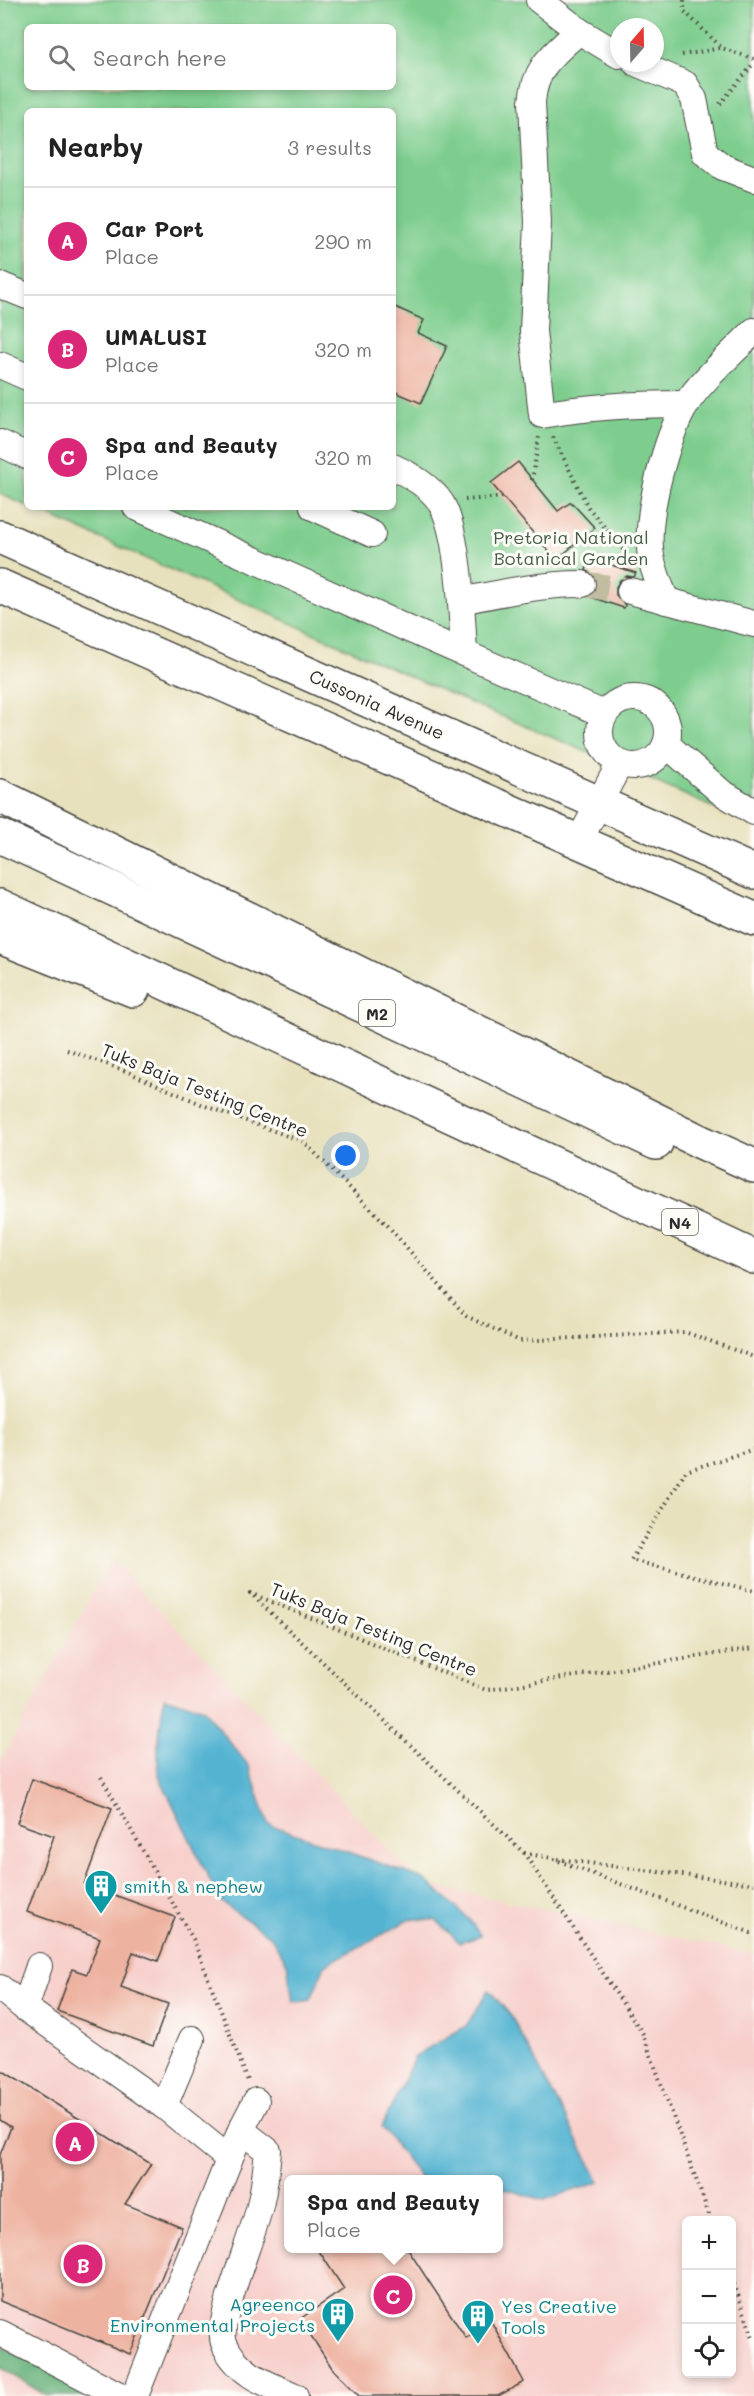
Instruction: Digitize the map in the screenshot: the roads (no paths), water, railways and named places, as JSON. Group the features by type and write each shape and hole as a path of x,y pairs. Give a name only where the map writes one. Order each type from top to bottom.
{"main road":[{"name":"Cussonia Avenue","path":"0,537 754,872"},
{"path":"0,586 754,919"},
{"path":"0,796 701,1142 754,1166"},
{"name":"M2","path":"0,836 754,1189"},
{"path":"0,906 605,1187"},
{"path":"0,937 263,1042 492,1145 605,1187"},
{"name":"N4","path":"605,1187 754,1257"}],"street":[{"path":"539,0 579,31 610,50"},
{"path":"579,31 550,57 536,77 533,87 538,222 533,331 542,415 621,405 686,404"},
{"path":"657,72 685,84 694,99 705,153 723,167 754,179"},
{"path":"0,285 24,295"},
{"path":"666,601 653,566 650,528 657,487 666,454 686,404 754,332"},
{"path":"0,365 24,376"},
{"path":"0,443 24,455"},
{"path":"396,469 427,488 440,501 448,519 461,601 464,653"},
{"path":"143,510 604,714"},
{"path":"320,510 372,534"},
{"path":"461,601 505,592 562,585 582,585"},
{"path":"630,591 748,618"},
{"path":"637,698 649,701 659,709 665,719 668,732 666,744 659,756 647,764 634,766 620,763 608,755 601,742 600,728 604,714 624,699 637,698"},
{"path":"666,744 721,792 754,812"},
{"path":"579,841 620,763"},
{"path":"25,2008 39,1966"},
{"path":"0,1988 164,2106 229,2159"},
{"path":"164,2106 192,2039"},
{"path":"135,2396 229,2159 256,2101"},
{"path":"241,2130 268,2151 261,2203 225,2314 223,2341 240,2367 267,2386 295,2396"},
{"path":"0,2333 121,2396"}],"water":[{"path":"164,1697 203,1709 249,1766 268,1824 424,1879 468,1918 481,1936 460,1943 436,1920 411,1919 325,1965 311,1999 293,2002 287,1963 271,1937 220,1901 158,1774 158,1745"},
{"path":"489,1990 511,2016 600,2182 544,2200 503,2188 503,2175 418,2175 382,2127 415,2056 466,2026"}],"tunnel":[{"path":"582,584 630,591"}],"place":[{"name":"smith & nephew","path":"101,1915"},
{"name":"Car Port","path":"75,2142"},
{"name":"UMALUSI","path":"83,2264"},
{"name":"Spa and Beauty","path":"393,2295"},
{"name":"Agreenco Environmental Projects","path":"338,2343"},
{"name":"Yes Creative Tools","path":"478,2345"}],"park label":[{"name":"Pretoria National Botanical Garden","path":"571,547"}]}
